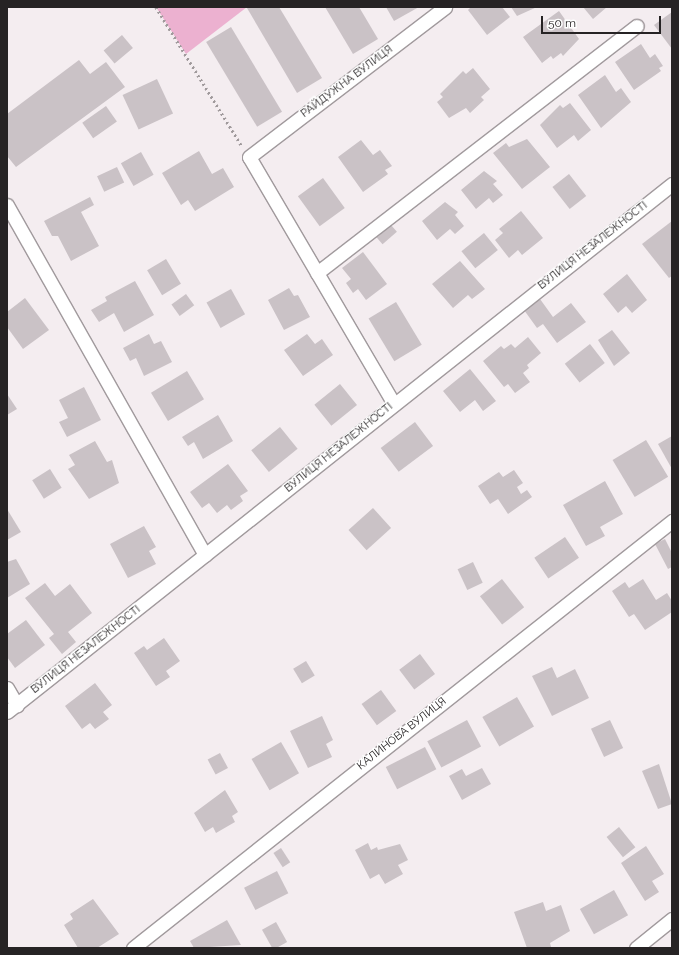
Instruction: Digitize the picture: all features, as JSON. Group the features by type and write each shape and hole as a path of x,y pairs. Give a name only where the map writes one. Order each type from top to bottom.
{"street":[{"name":"РАЙДУЖНА ВУЛИЦЯ","path":"249,157 445,7"},
{"path":"317,273 637,26"},
{"path":"249,157 394,404"},
{"name":"ВУЛИЦЯ НЕЗАЛЕЖНОСТІ","path":"12,708 672,184"},
{"path":"7,205 205,555"},
{"name":"КАЛИНОВА ВУЛИЦЯ","path":"133,948 672,521"},
{"path":"7,688 12,708"},
{"path":"636,948 672,919"}],"path":[{"path":"156,7 249,157"}],"shaded area":[{"path":"156,7 247,7 186,54"}],"building":[{"path":"279,7 322,78 297,93 247,8"},
{"path":"325,7 359,7 378,39 353,54"},
{"path":"386,7 419,7 394,21"},
{"path":"471,7 502,7 510,17 487,35 468,10"},
{"path":"511,7 537,7 517,16"},
{"path":"583,7 607,7 593,19"},
{"path":"559,11 579,39 563,56 561,53 553,59 551,56 542,63 523,37"},
{"path":"672,12 672,49 654,25"},
{"path":"231,27 282,112 257,127 206,42"},
{"path":"122,35 133,48 115,63 104,50"},
{"path":"641,44 650,58 655,54 663,66 659,68 661,71 634,90 615,62"},
{"path":"79,60 90,74 106,62 125,87 16,167 7,156 7,114"},
{"path":"473,68 490,89 481,97 484,100 470,113 466,108 449,118 437,102 443,97 440,94 463,71 466,74"},
{"path":"605,75 616,92 621,88 631,102 601,128 578,95"},
{"path":"157,79 173,113 139,129 123,95"},
{"path":"570,103 591,130 578,141 574,135 557,148 540,125 560,105 563,108"},
{"path":"106,106 117,122 93,138 82,123"},
{"path":"527,139 550,167 522,189 493,153 506,143 509,147"},
{"path":"361,140 373,155 380,150 392,166 385,170 388,174 363,192 338,157"},
{"path":"199,151 212,174 223,168 234,187 195,211 188,200 181,205 162,173"},
{"path":"141,152 154,175 133,186 121,163"},
{"path":"117,167 124,182 104,192 97,176"},
{"path":"484,171 497,181 493,184 503,195 493,203 489,198 476,209 461,190"},
{"path":"569,174 586,196 570,209 552,187"},
{"path":"323,178 345,208 320,226 298,196"},
{"path":"90,197 94,205 81,212 99,246 71,261 58,236 52,236 44,221"},
{"path":"445,202 458,212 455,215 464,226 455,234 450,229 437,240 422,221"},
{"path":"521,211 543,238 522,255 518,250 509,258 495,240 503,233 499,229"},
{"path":"672,221 672,276 669,278 642,244"},
{"path":"391,225 397,232 383,244 377,237"},
{"path":"484,233 498,250 475,268 461,251"},
{"path":"363,252 387,284 366,300 358,289 353,293 346,283 351,279 342,268"},
{"path":"166,259 181,284 162,295 147,270"},
{"path":"460,261 485,289 472,299 468,295 453,308 432,284"},
{"path":"627,274 647,300 632,313 626,306 618,313 603,294"},
{"path":"135,281 154,315 124,332 114,313 99,322 91,310 107,301 105,297"},
{"path":"289,288 294,296 298,295 310,317 284,330 268,300"},
{"path":"231,289 245,314 221,328 207,303"},
{"path":"186,294 194,305 180,316 171,305"},
{"path":"25,298 49,330 23,349 7,327 7,312"},
{"path":"540,299 553,317 571,303 586,322 557,343 543,324 537,328 524,310"},
{"path":"396,302 422,345 394,361 369,318"},
{"path":"612,330 630,353 614,366 598,340"},
{"path":"149,334 154,344 161,341 172,362 144,376 136,358 130,361 123,348"},
{"path":"307,334 315,344 322,339 333,355 303,376 284,350"},
{"path":"528,337 541,353 527,365 529,368 523,373 530,382 515,393 508,384 504,387 483,361 501,346 504,349 511,344 515,348"},
{"path":"590,344 605,363 580,383 565,364"},
{"path":"470,369 496,401 483,411 475,400 460,412 443,391"},
{"path":"187,371 204,399 168,421 151,393"},
{"path":"340,384 357,405 331,426 314,405"},
{"path":"84,387 101,420 67,437 59,422 68,418 59,400"},
{"path":"7,394 17,409 7,415"},
{"path":"218,415 233,441 203,459 194,442 188,446 182,437"},
{"path":"415,422 433,446 399,472 381,448"},
{"path":"280,427 298,449 269,472 251,450"},
{"path":"672,436 672,469 658,444"},
{"path":"646,440 668,477 635,497 613,460"},
{"path":"95,441 107,462 112,460 119,483 89,499 68,469 75,465 69,455"},
{"path":"228,464 248,491 240,496 243,501 231,510 227,505 217,513 209,503 202,508 190,492"},
{"path":"50,469 62,488 44,499 32,480"},
{"path":"514,470 523,483 517,487 521,494 527,490 532,497 508,514 498,499 490,504 478,486 499,472 503,477"},
{"path":"605,481 623,514 600,527 605,536 586,546 563,505"},
{"path":"373,508 391,528 367,550 348,530"},
{"path":"7,509 21,532 7,540"},
{"path":"144,526 156,547 149,551 156,564 128,578 110,544"},
{"path":"565,537 579,558 548,578 534,558"},
{"path":"665,539 672,553 672,567 668,569 655,544"},
{"path":"16,559 30,584 7,598 7,562"},
{"path":"473,562 483,583 467,590 458,569"},
{"path":"502,579 524,607 502,625 480,596"},
{"path":"643,579 656,600 667,593 672,601 672,612 645,630 634,614 629,617 612,591 625,582 629,588"},
{"path":"45,583 55,596 70,584 92,613 68,632 76,642 62,654 49,638 54,634 25,598"},
{"path":"26,620 45,645 15,668 7,657 7,634"},
{"path":"164,638 180,661 166,671 170,677 156,686 134,653 144,646 147,650"},
{"path":"420,654 435,674 414,690 399,670"},
{"path":"306,661 315,676 302,683 293,669"},
{"path":"552,667 557,678 575,669 589,698 552,716 532,676"},
{"path":"95,683 112,705 103,712 109,719 95,729 90,723 82,729 65,706"},
{"path":"381,690 396,711 377,725 362,704"},
{"path":"517,697 534,726 499,746 482,717"},
{"path":"322,716 333,740 326,744 332,757 308,768 290,731"},
{"path":"467,720 481,746 441,768 427,741"},
{"path":"610,720 623,748 604,757 591,729"},
{"path":"281,742 299,773 270,790 252,759"},
{"path":"425,747 436,769 397,789 386,767"},
{"path":"220,753 228,768 216,775 208,760"},
{"path":"659,764 672,804 658,809 642,771"},
{"path":"482,768 491,784 462,800 449,776 462,769 466,776"},
{"path":"225,790 238,812 232,816 235,822 216,833 213,827 205,832 194,813"},
{"path":"619,827 635,847 623,857 607,837"},
{"path":"368,843 371,850 377,847 378,850 400,844 408,860 398,865 403,874 385,884 379,874 370,879 355,850"},
{"path":"646,846 664,874 652,881 659,892 645,901 621,863"},
{"path":"281,848 290,862 283,867 273,853"},
{"path":"277,871 288,893 255,910 244,888"},
{"path":"614,890 628,915 594,934 580,909"},
{"path":"93,899 119,934 97,948 78,948 64,925 73,919 70,914"},
{"path":"543,902 546,911 561,905 570,931 550,943 551,947 527,948 514,912"},
{"path":"227,920 241,945 194,948 190,941"},
{"path":"276,922 287,942 277,948 272,948 262,930"}]}
